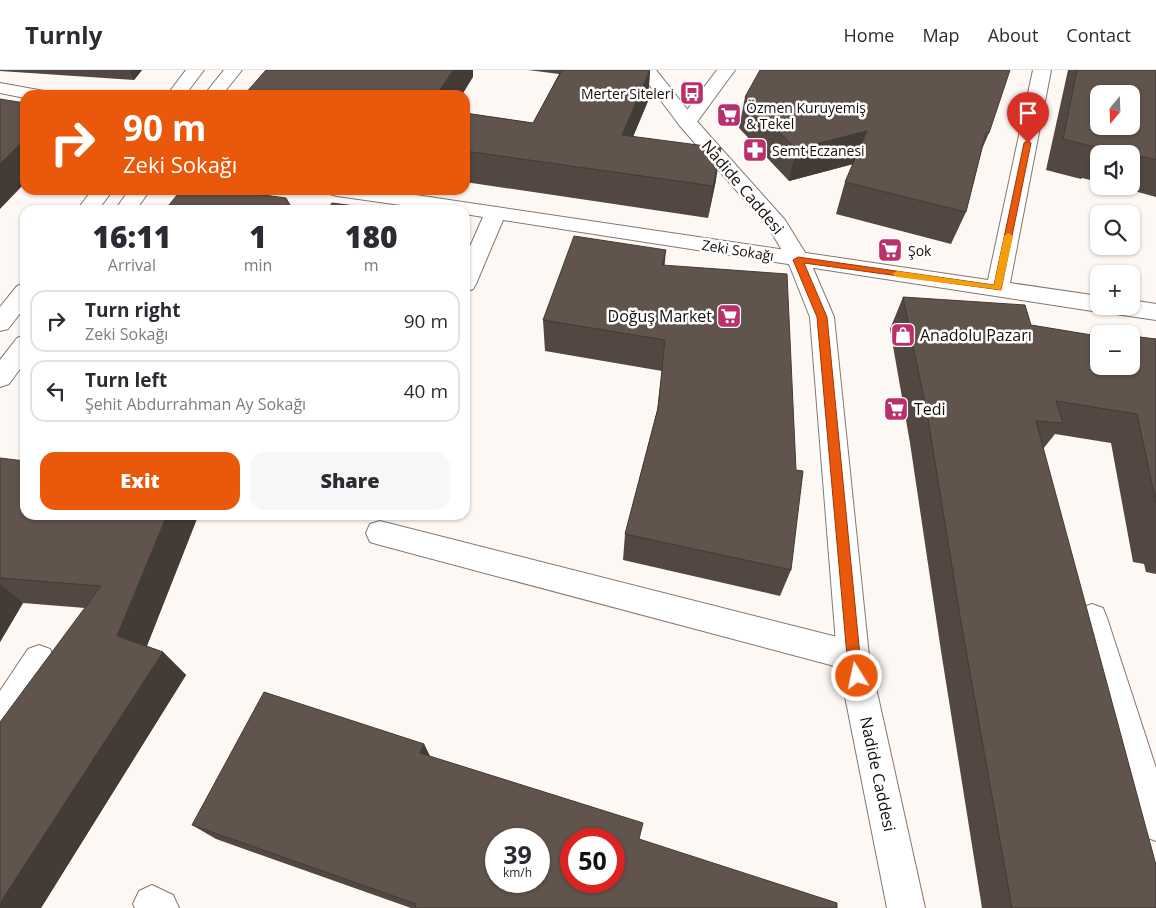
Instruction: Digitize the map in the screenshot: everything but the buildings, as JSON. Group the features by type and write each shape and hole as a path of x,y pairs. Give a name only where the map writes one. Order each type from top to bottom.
{"street":[{"path":"180,90 195,70"},
{"path":"217,90 233,70"},
{"name":"Nadide Caddesi","path":"647,70 687,122 778,225 798,260 822,317 853,656 906,908"},
{"path":"687,122 726,70"},
{"path":"998,288 1042,70"},
{"path":"0,88 20,92"},
{"path":"91,205 99,195"},
{"name":"Zeki Sokağı","path":"373,195 445,205"},
{"name":"Zeki Sokağı","path":"470,208 798,260 1090,303"},
{"path":"470,272 496,212"},
{"path":"0,324 20,298"},
{"path":"1140,310 1156,312"},
{"path":"0,378 20,351"},
{"path":"380,533 853,656"},
{"path":"1092,618 1156,823"},
{"path":"0,720 39,660"}],"slow traffic":[{"path":"897,274 998,288 1008,236"}],"place":[{"name":"Merter Siteleri","path":"692,93"},
{"name":"Özmen Kuruyemiş & Tekel","path":"729,115"},
{"name":"Semt Eczanesi","path":"755,150"},
{"name":"Şok","path":"890,250"},
{"name":"Doğuş Market","path":"729,316"},
{"name":"Anadolu Pazarı","path":"903,335"},
{"name":"Tedi","path":"896,409"}],"route":[{"path":"857,676 853,656 822,317 798,260 998,288 1028,143"}]}
